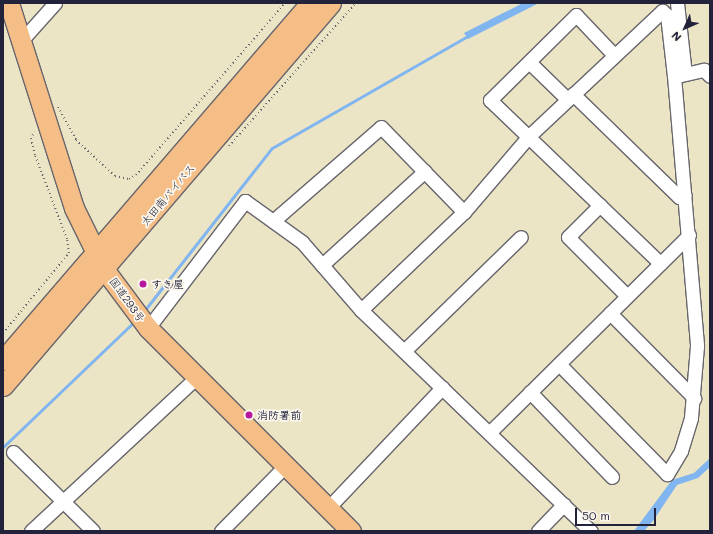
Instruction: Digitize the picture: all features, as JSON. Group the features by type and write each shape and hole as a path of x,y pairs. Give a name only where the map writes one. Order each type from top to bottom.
{"highway":[{"name":"国道293号","path":"8,3 74,208 100,261 148,328 286,464 351,531"},
{"name":"太田南バイパス","path":"3,386 100,261 310,3"},
{"name":"太田南バイパス","path":"3,360 213,142 331,3"}],"street":[{"path":"20,41 55,3"},
{"path":"559,364 668,474 681,451 694,398 697,346 685,195 677,3"},
{"path":"361,310 464,212 529,136 614,54 662,11 667,15 680,75"},
{"path":"614,54 576,15 490,100 660,263"},
{"path":"529,62 570,96 679,197 685,195"},
{"path":"680,75 704,70 710,76"},
{"path":"273,221 381,127 464,212"},
{"path":"322,265 424,171"},
{"path":"148,328 246,201 302,242 361,310 490,432 590,531"},
{"path":"600,204 568,237 627,296"},
{"path":"490,432 689,235"},
{"path":"404,351 521,237"},
{"path":"610,313 694,398"},
{"path":"31,531 197,376"},
{"path":"328,508 442,388"},
{"path":"530,392 612,477"},
{"path":"13,452 93,531"},
{"path":"220,531 286,464"},
{"path":"538,531 564,504"}],"path":[{"path":"57,105 76,140 115,176 129,179 136,175 285,3"},
{"path":"213,142 224,149 230,145 356,3"},
{"path":"3,333 69,253 67,239 31,139 35,130 46,122"}],"water":[{"path":"523,3 539,3 468,39 464,33"},
{"path":"710,458 710,467 698,478 677,485 653,521 644,531 634,531 672,480 694,473"}],"waterway":[{"path":"144,311 272,148 469,35"},
{"path":"3,447 135,321"}],"place":[{"name":"すき屋","path":"143,284"},
{"name":"消防署前","path":"249,415"}]}
